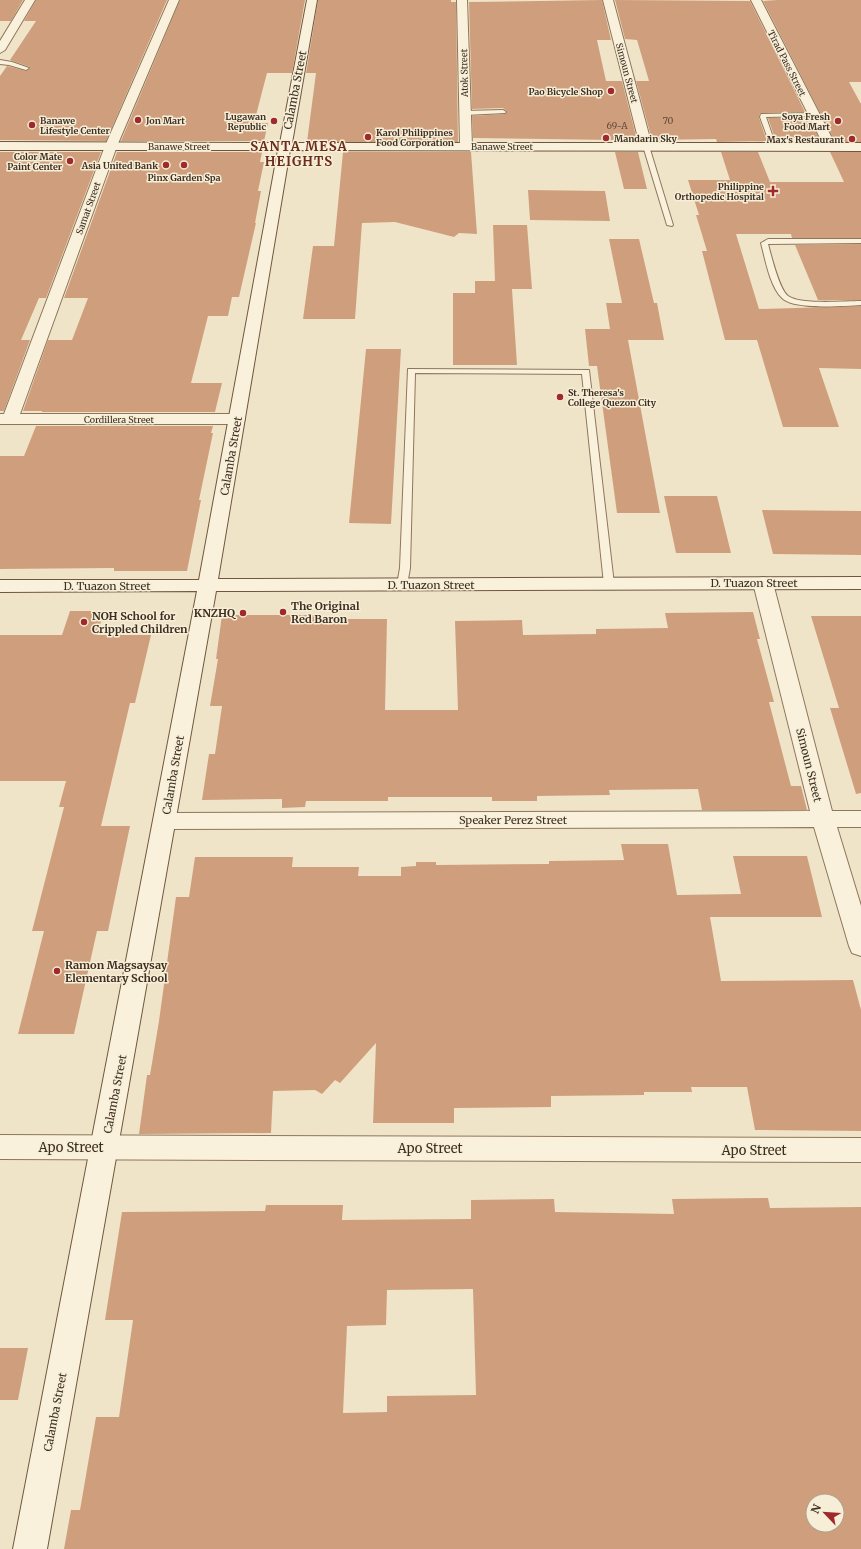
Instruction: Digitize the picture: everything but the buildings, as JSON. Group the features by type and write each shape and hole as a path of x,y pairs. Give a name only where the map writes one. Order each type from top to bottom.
{"street":[{"path":"0,50 30,0"},
{"name":"Samat Street","path":"5,419 111,146 174,0"},
{"name":"Calamba Street","path":"30,1549 208,586 284,146 312,0"},
{"name":"Atok Street","path":"462,0 466,146"},
{"name":"Simoun Street","path":"608,0 646,146"},
{"name":"Tirad Pass Street","path":"756,0 830,146"},
{"name":"Banawe Street","path":"0,146 861,146"},
{"name":"Cordillera Street","path":"5,419 238,419"},
{"name":"Simoun Street","path":"763,583 823,819 861,946"},
{"name":"D. Tuazon Street","path":"0,586 861,583"},
{"name":"Speaker Perez Street","path":"165,821 861,819"},
{"name":"Apo Street","path":"0,1146 861,1150"}],"lane":[{"path":"0,62 10,63 26,68"},
{"path":"465,113 503,112"},
{"path":"773,146 762,117 763,115 813,114"},
{"path":"646,146 670,225"},
{"path":"861,242 768,241 764,243 773,272 784,296 792,302 861,303"},
{"path":"402,585 405,568 411,371 586,372 609,584"}],"place":[{"name":"Pao Bicycle Shop","path":"611,91"},
{"name":"Jon Mart","path":"138,120"},
{"name":"Lugawan Republic","path":"274,121"},
{"name":"Soya Fresh Food Mart","path":"838,121"},
{"name":"Banawe Lifestyle Center","path":"32,125"},
{"name":"Karol Philippines Food Corporation","path":"368,137"},
{"name":"Mandarin Sky","path":"606,138"},
{"name":"Max's Restaurant","path":"852,139"},
{"name":"Color Mate Paint Center","path":"70,161"},
{"name":"Asia United Bank","path":"166,165"},
{"name":"Pinx Garden Spa","path":"184,165"},
{"name":"Philippine Orthopedic Hospital","path":"773,191"},
{"name":"St. Theresa's College Quezon City","path":"560,397"},
{"name":"The Original Red Baron","path":"283,612"},
{"name":"KNZHQ","path":"243,613"},
{"name":"NOH School for Crippled Children","path":"84,622"},
{"name":"Ramon Magsaysay Elementary School","path":"57,971"}],"district":[{"name":"SANTA MESA HEIGHTS","path":"299,154"}]}
